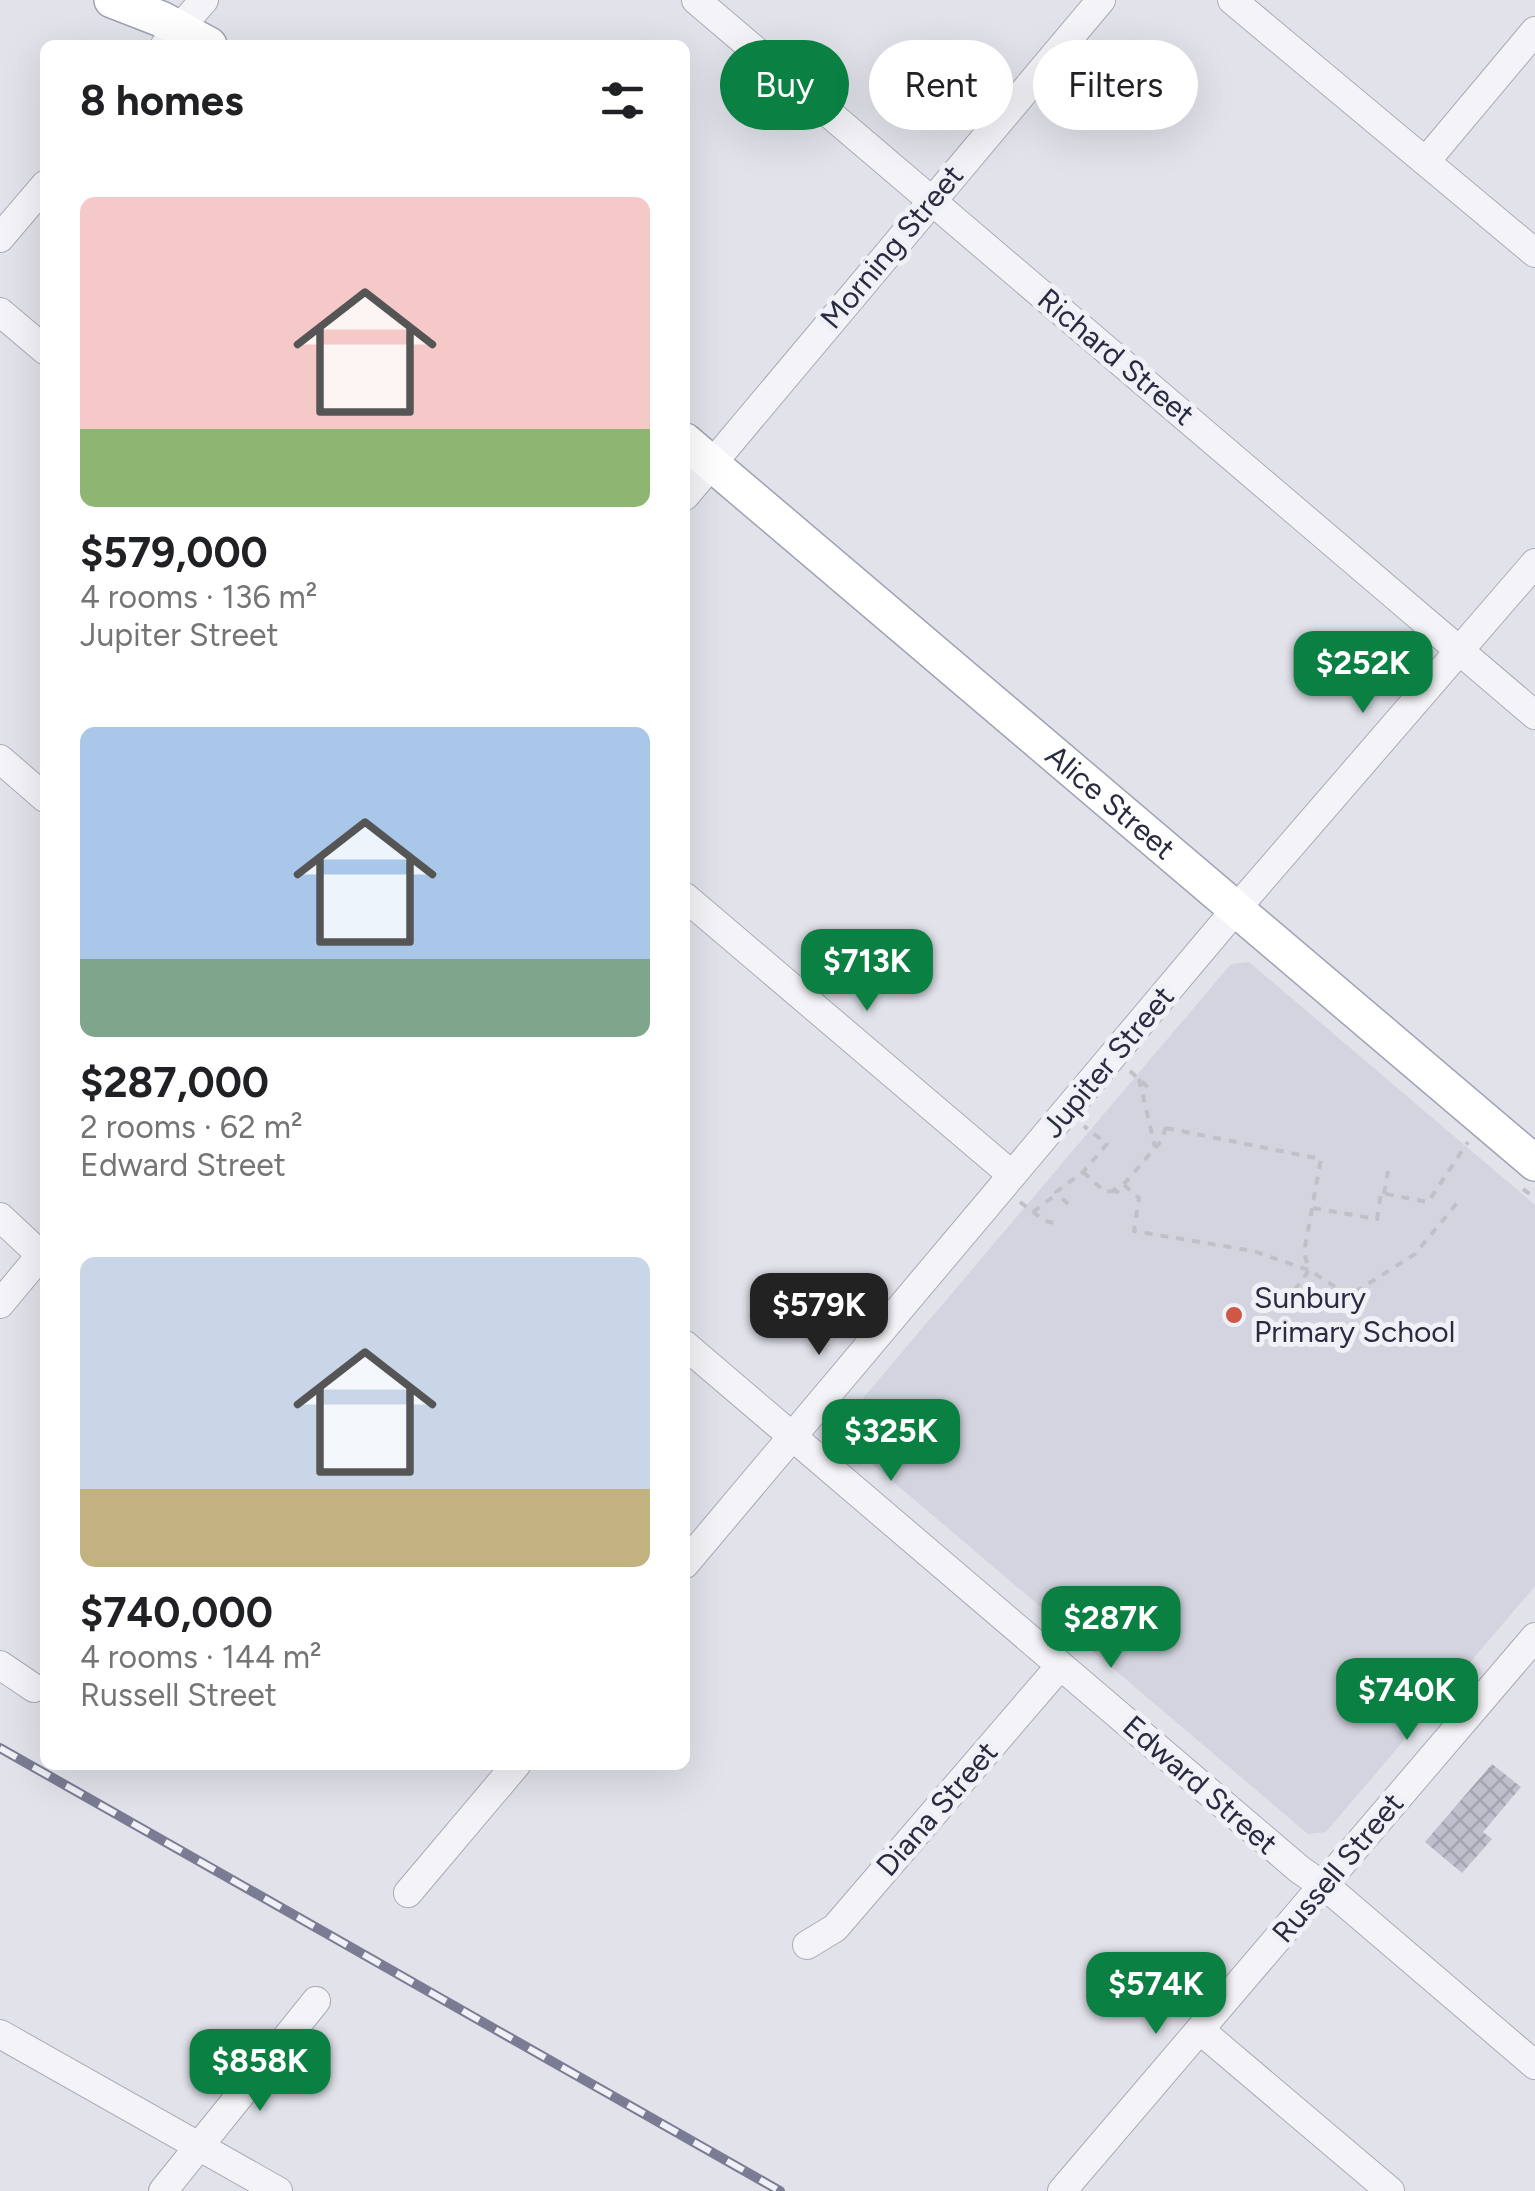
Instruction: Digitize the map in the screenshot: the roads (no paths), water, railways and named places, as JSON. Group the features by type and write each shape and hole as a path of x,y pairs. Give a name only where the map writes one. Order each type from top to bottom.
{"main road":[{"path":"112,0 185,40"},
{"name":"Alice Street","path":"698,452 1535,1163"}],"street":[{"path":"185,40 204,0"},
{"name":"Richard Street","path":"696,0 1535,715"},
{"name":"Morning Street","path":"690,479 698,452 932,200 1101,0"},
{"path":"1232,0 1535,254"},
{"path":"1426,161 1535,31"},
{"path":"0,238 40,191"},
{"path":"0,312 40,346"},
{"name":"Jupiter Street","path":"690,1558 792,1436 1016,1188 1236,909 1535,562"},
{"path":"0,759 40,794"},
{"path":"690,901 1016,1188"},
{"path":"0,1217 40,1251"},
{"path":"0,1304 40,1259"},
{"name":"Edward Street","path":"690,1349 1535,2065"},
{"name":"Russell Street","path":"1062,2191 1535,1637"},
{"path":"0,1666 34,1688"},
{"name":"Diana Street","path":"807,1945 835,1928 1060,1666"},
{"path":"408,1893 512,1770"},
{"path":"163,2191 316,2001"},
{"path":"1200,2030 1390,2191"},
{"path":"0,2034 278,2191"}],"railway":[{"path":"0,1748 780,2191"}],"place":[{"name":"Sunbury Primary School","path":"1234,1315"}]}
